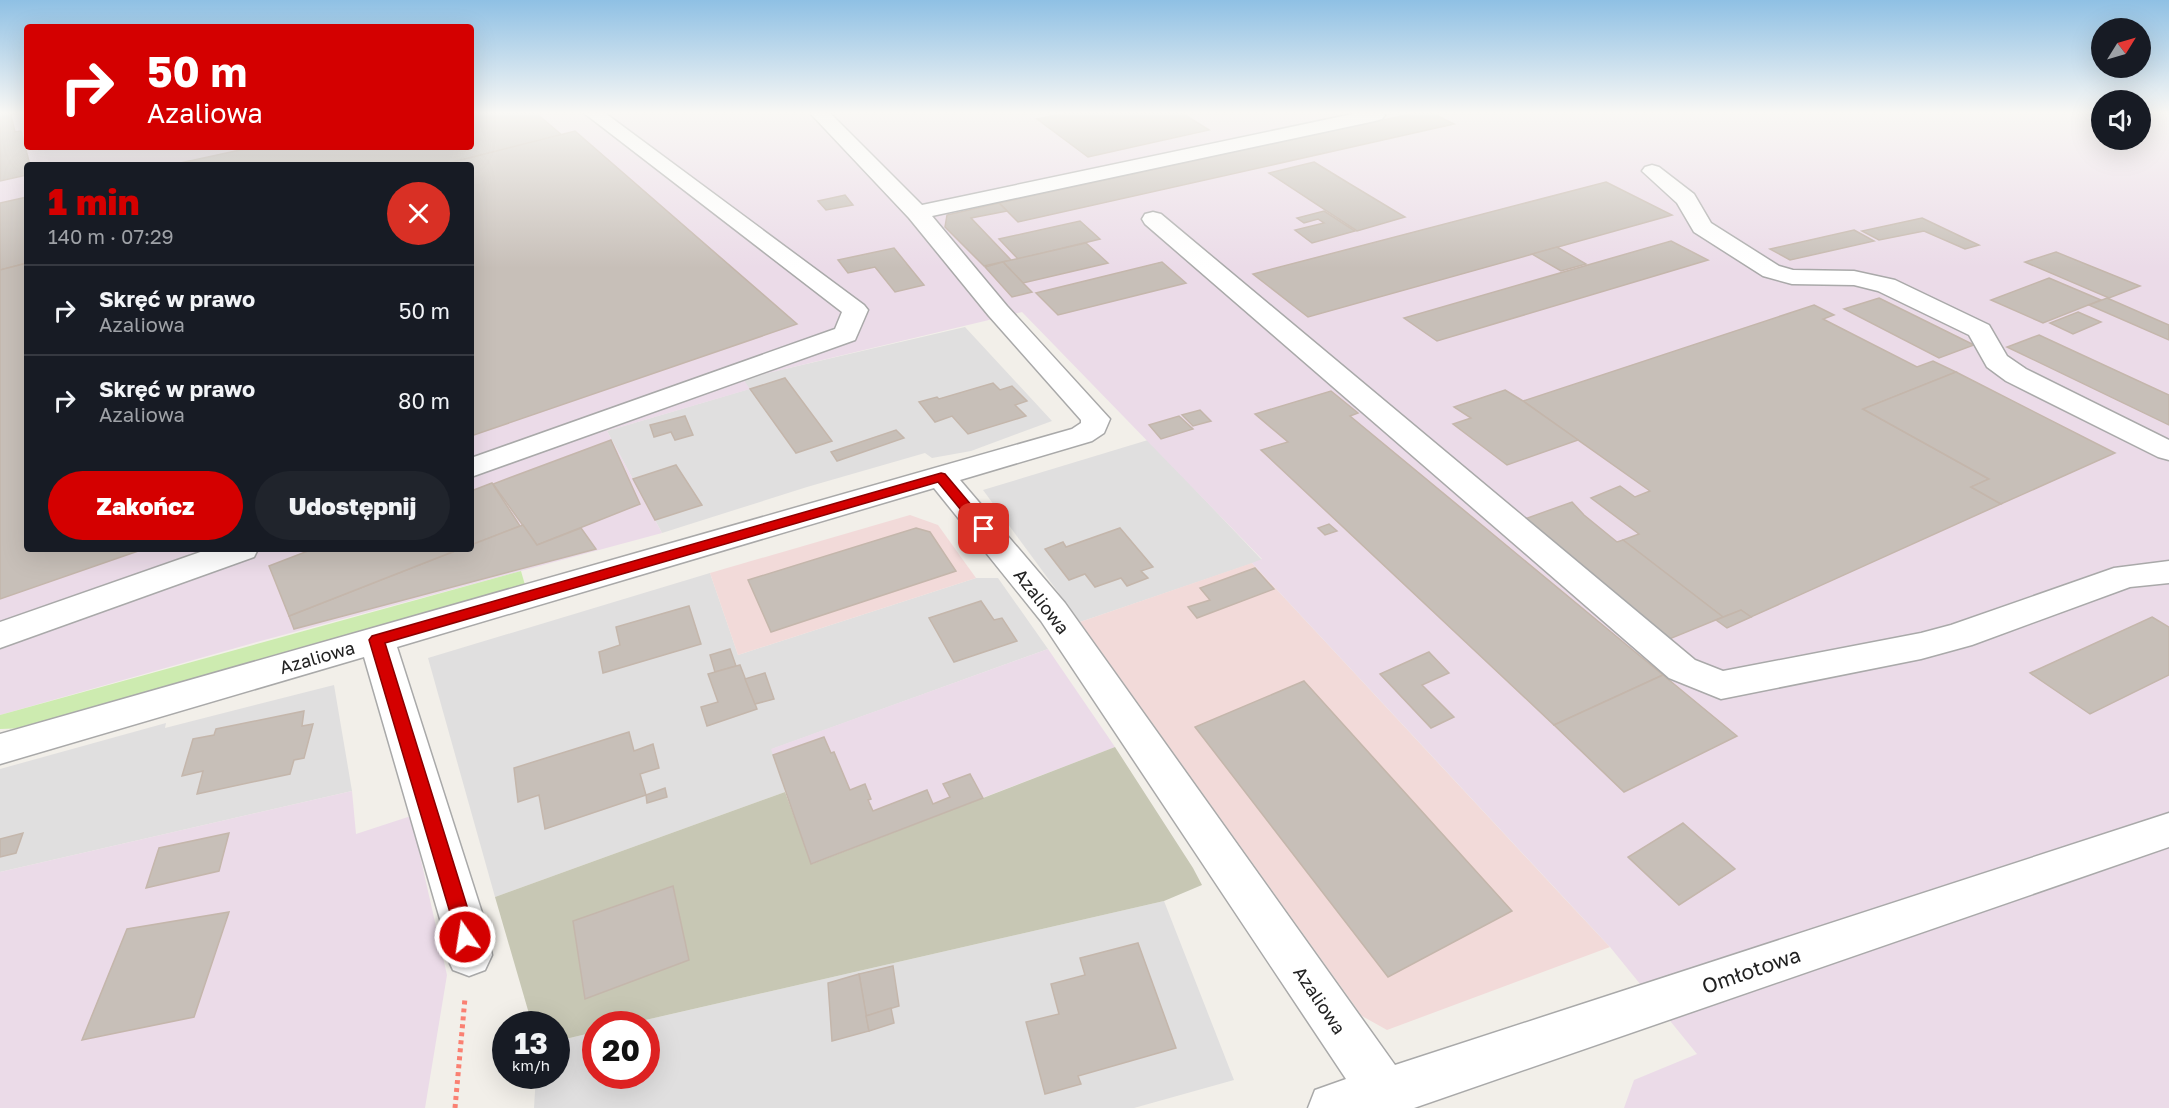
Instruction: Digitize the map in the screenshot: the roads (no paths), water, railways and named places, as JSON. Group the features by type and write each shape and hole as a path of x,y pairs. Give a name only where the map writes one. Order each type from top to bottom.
{"street":[{"path":"474,467 846,334 855,310 662,165"},
{"path":"870,165 918,213 998,311 1096,419 1094,427 1082,435 941,477"},
{"path":"918,213 1143,165"},
{"path":"1652,171 1686,199 1702,227 1771,271 1792,277 1854,278 1886,285 1980,330 1996,362 2016,375 2169,450"},
{"path":"1153,219 1682,669 1721,686 1920,646 1959,636 2126,576 2169,572"},
{"name":"Azaliowa","path":"0,749 941,477 1053,612 1385,1093"},
{"path":"0,635 234,552"},
{"path":"377,640 462,919 469,955"},
{"name":"Omłotowa","path":"1333,1108 1385,1093 2169,830"}]}
